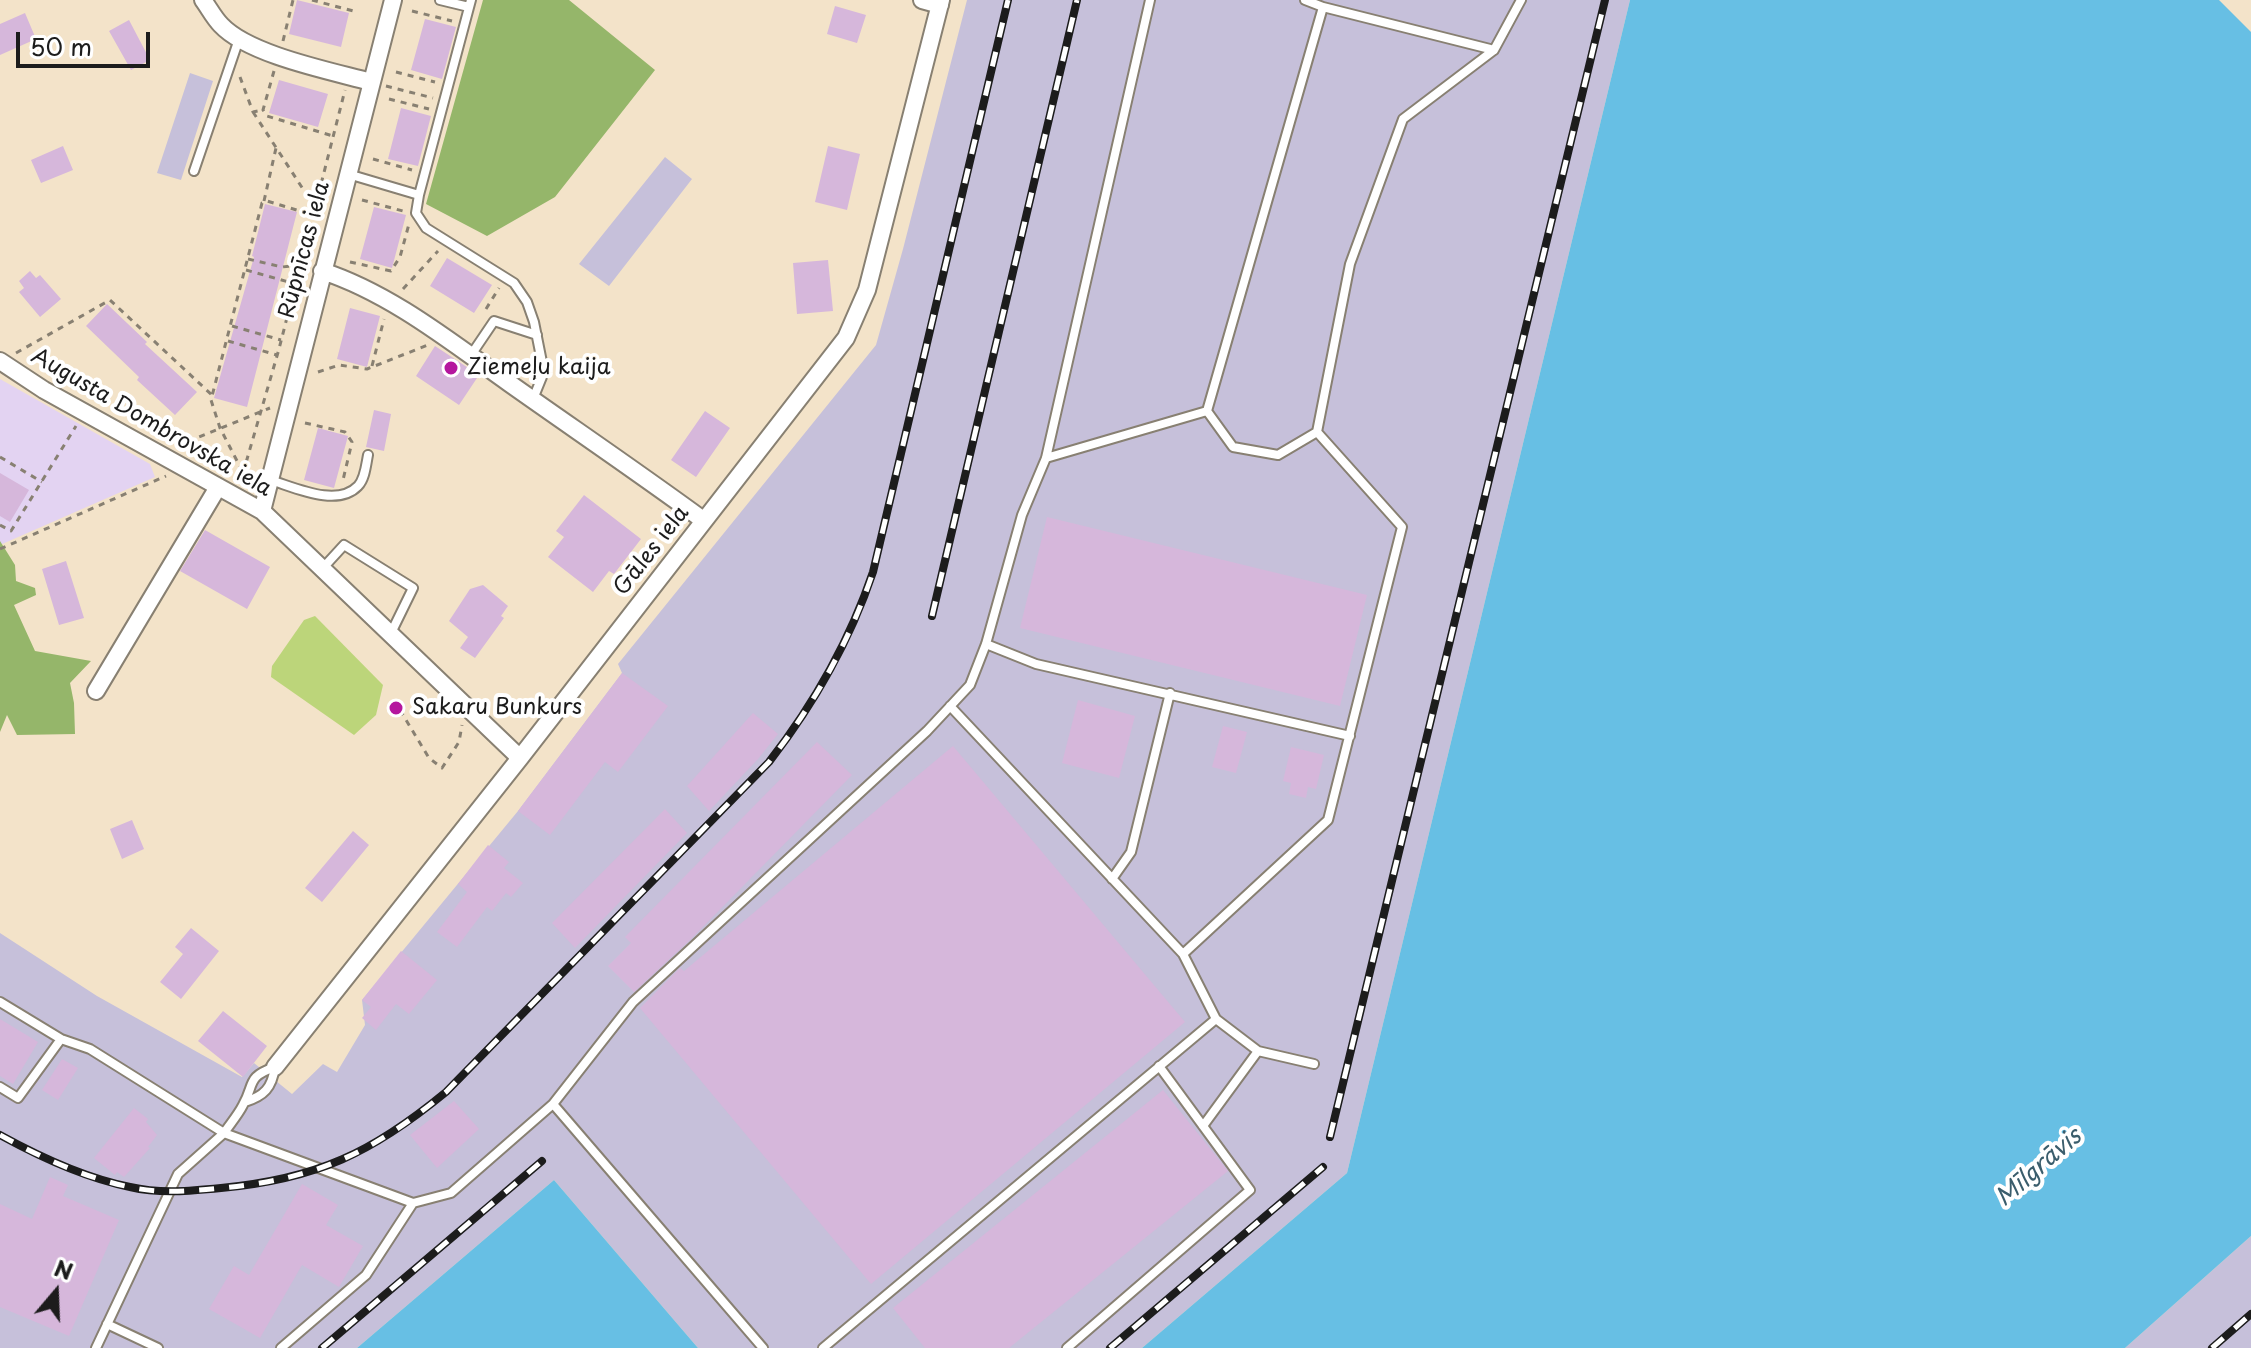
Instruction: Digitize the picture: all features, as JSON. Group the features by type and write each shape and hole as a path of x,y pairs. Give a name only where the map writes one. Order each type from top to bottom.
{"street":[{"path":"203,0 222,26 239,38 279,55 371,82"},
{"name":"Rūpnīcas iela","path":"262,511 393,0"},
{"path":"922,0 940,2"},
{"name":"Gāles iela","path":"275,1067 846,338 867,290 940,2"},
{"path":"322,271 390,303 441,336 703,520"},
{"name":"Augusta Dombrovska iela","path":"6,358 44,390 262,511 520,758"},
{"path":"96,691 218,487"}],"lane":[{"path":"440,0 470,4 416,213 426,228 514,283 527,302 544,372 532,399"},
{"path":"0,1002 61,1039 90,1049 224,1133 413,1203 451,1193 553,1104 633,1002 813,839 970,685 986,644 1022,515 1046,458 1150,0"},
{"path":"1305,0 1494,50"},
{"path":"1207,411 1233,447 1278,455 1317,432 1350,264 1403,119 1494,50 1521,0"},
{"path":"1207,411 1323,7"},
{"path":"194,171 239,38"},
{"path":"347,174 419,195"},
{"path":"471,356 494,321 537,335"},
{"path":"1046,458 1207,411"},
{"path":"1183,954 1328,820 1350,736 1402,527 1317,432"},
{"path":"269,480 334,497 360,485 368,455"},
{"path":"322,569 344,545 413,588 391,633"},
{"path":"986,644 1036,664 1350,736"},
{"path":"1112,879 1131,852 1170,693"},
{"path":"950,706 1183,954 1216,1019 1258,1051 1314,1064"},
{"path":"823,1348 1216,1019"},
{"path":"0,1087 18,1098 61,1039"},
{"path":"1203,1126 1258,1051"},
{"path":"1067,1348 1250,1190 1159,1066"},
{"path":"96,1348 178,1174 224,1133 245,1102 248,1086 260,1072 275,1067 273,1081 262,1097 245,1102"},
{"path":"553,1104 763,1348"},
{"path":"281,1348 366,1275 413,1203"},
{"path":"107,1324 158,1348"}],"path":[{"path":"293,0 263,110 267,116 333,136"},
{"path":"312,0 357,12"},
{"path":"412,11 455,22 459,27"},
{"path":"232,59 253,112 315,208"},
{"path":"396,72 439,83"},
{"path":"243,473 296,284 348,76"},
{"path":"371,82 444,101"},
{"path":"389,99 432,109 435,113"},
{"path":"253,112 263,110"},
{"path":"262,511 220,428 211,400 276,148"},
{"path":"373,159 416,172"},
{"path":"362,200 406,212"},
{"path":"264,201 313,215"},
{"path":"347,261 391,271 400,257 409,221"},
{"path":"372,366 390,303 439,251 449,257"},
{"path":"248,259 282,267 300,265"},
{"path":"246,270 296,284"},
{"path":"484,312 500,288"},
{"path":"6,358 110,300 213,396"},
{"path":"232,326 281,340"},
{"path":"318,372 339,365 367,369 436,342 441,336"},
{"path":"228,341 277,355"},
{"path":"188,441 289,401"},
{"path":"0,525 11,531 85,412"},
{"path":"305,423 345,432 352,442 343,482"},
{"path":"0,457 42,482"},
{"path":"0,549 184,468"},
{"path":"400,710 429,758 442,768 463,733 462,722"}],"shaded area":[{"path":"967,0 1630,0 1347,1173 1142,1348 698,1348 554,1180 357,1348 0,1348 0,933 97,996 242,1077 254,1063 292,1094 323,1064 337,1072 365,1025 362,1000 518,811 622,673 618,664 876,345"},
{"path":"190,73 213,81 181,180 157,173"},
{"path":"665,157 692,179 609,286 579,264"},
{"path":"0,379 150,464 155,477 0,545"},
{"path":"2251,1236 2251,1348 2125,1348"}],"green space":[{"path":"483,0 569,0 655,70 555,197 487,236 426,204"},
{"path":"0,541 15,565 16,581 35,588 36,595 14,605 35,651 91,661 70,683 75,734 17,735 7,715 0,732"},
{"path":"315,616 383,685 376,715 354,735 271,677 272,666 304,620"}],"water":[{"name":"Mīlgrāvis","path":"1630,0 2219,0 2251,32 2251,1236 2125,1348 1142,1348 1347,1173"},
{"path":"554,1180 698,1348 357,1348"}],"building":[{"path":"297,0 349,13 341,47 289,34"},
{"path":"835,6 866,15 857,43 827,34"},
{"path":"25,13 36,39 0,55 0,24"},
{"path":"425,19 456,27 442,79 411,70"},
{"path":"129,20 150,60 131,70 109,31"},
{"path":"279,80 328,94 318,127 269,113"},
{"path":"401,108 431,116 418,166 388,159"},
{"path":"63,146 73,170 41,183 31,160"},
{"path":"828,146 860,154 847,210 815,202"},
{"path":"265,204 297,212 247,407 214,398 254,257"},
{"path":"374,207 406,215 392,268 360,259"},
{"path":"447,258 492,285 474,313 430,286"},
{"path":"828,260 833,311 797,314 793,263"},
{"path":"30,271 36,278 40,275 61,299 40,317 19,292 24,288 19,281"},
{"path":"107,304 197,392 175,415 86,326"},
{"path":"350,308 380,316 367,367 337,359"},
{"path":"435,346 479,375 459,405 416,376"},
{"path":"374,410 391,414 384,451 366,447"},
{"path":"705,411 730,428 696,477 671,460"},
{"path":"318,428 348,436 334,488 304,480"},
{"path":"0,473 29,490 10,522 0,516"},
{"path":"584,495 641,539 614,574 609,571 593,592 548,557 564,537 556,531"},
{"path":"1047,517 1367,595 1340,706 1020,628"},
{"path":"205,530 270,567 247,609 180,571"},
{"path":"66,561 84,618 59,625 42,569"},
{"path":"483,585 508,606 501,616 504,618 475,658 460,648 468,637 449,621 470,589"},
{"path":"622,673 668,706 618,772 605,762 550,835 518,811"},
{"path":"1078,700 1135,716 1119,778 1062,763"},
{"path":"753,713 778,734 709,811 687,786"},
{"path":"1223,726 1247,732 1236,773 1212,767"},
{"path":"817,742 852,775 691,939 634,992 608,966 631,943 625,937"},
{"path":"953,746 1185,1022 871,1284 640,1008 680,968 684,971"},
{"path":"1291,747 1324,755 1316,789 1308,787 1306,798 1289,794 1291,783 1283,781"},
{"path":"665,809 687,833 575,948 552,923"},
{"path":"132,820 144,849 122,859 110,829"},
{"path":"353,831 369,845 322,902 305,888"},
{"path":"488,845 509,862 504,868 523,883 511,897 506,893 492,911 487,907 457,947 437,932 467,892 458,884"},
{"path":"191,928 219,951 181,999 160,982 183,954 175,947"},
{"path":"401,951 437,980 409,1014 396,1004 376,1030 362,1018 371,1007 362,1000"},
{"path":"223,1011 267,1046 243,1077 198,1041"},
{"path":"0,1019 38,1042 13,1084 0,1076"},
{"path":"62,1059 78,1068 58,1100 42,1090"},
{"path":"1163,1090 1228,1171 1009,1348 925,1348 893,1308"},
{"path":"454,1101 479,1129 437,1168 410,1135"},
{"path":"134,1108 148,1119 146,1122 157,1135 150,1148 124,1177 117,1172 115,1175 94,1158"},
{"path":"50,1177 68,1185 63,1196 119,1220 69,1336 0,1307 0,1204 32,1219"},
{"path":"302,1184 338,1205 326,1225 363,1246 339,1287 302,1265 260,1338 209,1309 234,1266 249,1275"}],"railway":[{"path":"0,1135 80,1172 153,1191 255,1184 286,1178 342,1160 393,1131 446,1092 769,762 829,672 873,572 1008,0"},
{"path":"932,616 1077,0"},
{"path":"1330,1137 1605,0"},
{"path":"322,1348 542,1161"},
{"path":"1110,1348 1323,1167"},
{"path":"2212,1348 2251,1314"}],"place":[{"name":"Ziemeļu kaija","path":"451,368"},
{"name":"Sakaru Bunkurs","path":"396,708"}]}
